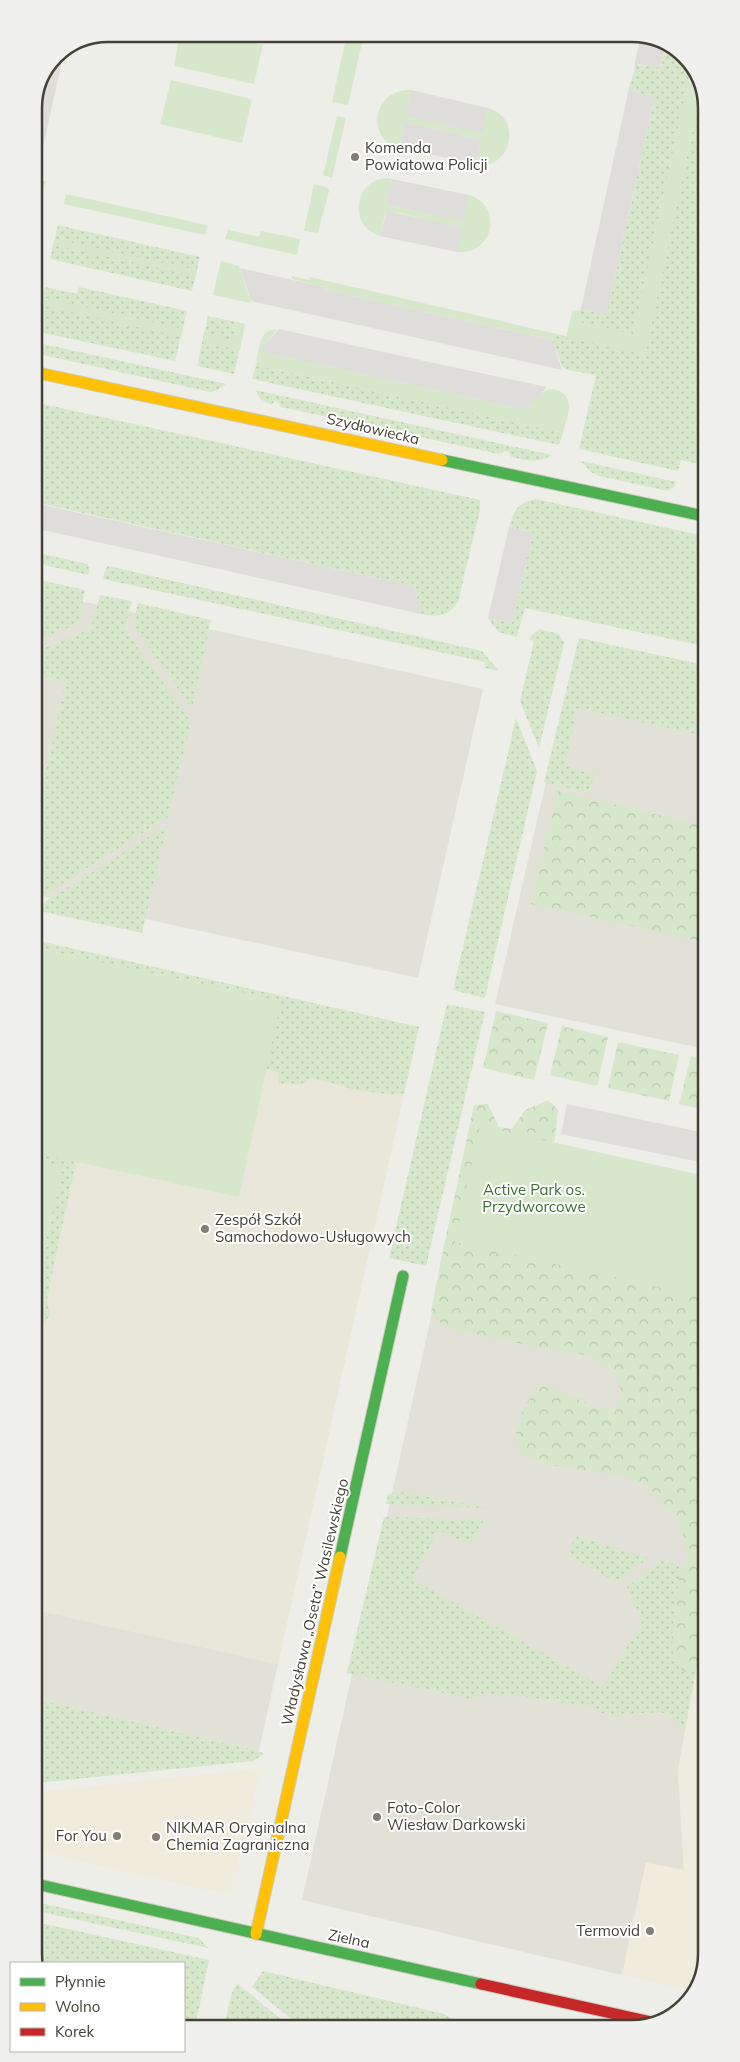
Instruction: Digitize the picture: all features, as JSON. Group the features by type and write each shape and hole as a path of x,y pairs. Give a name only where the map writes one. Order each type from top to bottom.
{"street":[{"name":"Szydłowiecka","path":"43,374 698,515"},
{"name":"Władysława „Oseta” Wasilewskiego","path":"256,1934 402,1276"},
{"name":"Zielna","path":"42,1885 639,2019"}],"shaded area":[{"path":"639,43 657,47 664,51 660,68 638,64 634,67"},
{"path":"62,62 43,147 43,104 45,91 49,79"},
{"path":"629,88 631,91 652,96 654,99 610,300 607,312 604,314 581,309"},
{"path":"411,90 488,108 483,132 408,117 406,114"},
{"path":"408,123 479,139 481,142 476,164 399,148 404,125"},
{"path":"392,179 469,195 464,218 462,221 389,205 387,202"},
{"path":"387,211 460,227 462,230 457,252 380,236"},
{"path":"240,268 324,287 325,290 552,340 562,370 251,301"},
{"path":"279,329 547,387 526,410 259,351"},
{"path":"43,505 414,586 421,614 43,530"},
{"path":"509,527 533,533 512,623 488,618"},
{"path":"43,593 483,689 418,978 43,897"},
{"path":"579,638 698,664 698,1048 495,1004"},
{"name":"Zespół Szkół Samochodowo-Usługowych","path":"43,942 419,1027 278,1664 42,1611"},
{"path":"567,1104 698,1132 698,1162 561,1134"},
{"path":"448,1240 698,1295 698,1660 678,1771 684,1870 646,1863 622,1975 302,1900"},
{"path":"42,1611 278,1664 259,1751 42,1700"},
{"path":"698,1660 698,1954 694,1975 687,1989 622,1975 646,1863 684,1870 678,1771"},
{"path":"261,1768 232,1889 225,1893 195,1888 42,1852 42,1791"}],"green space":[{"path":"178,42 250,42 263,45 254,84 174,66"},
{"path":"345,42 362,42 348,105 332,102"},
{"path":"665,51 681,65 689,77 633,335 578,322 581,309 604,314 610,300 654,100 652,96 631,91 629,88 636,65 661,67"},
{"path":"689,77 693,83 698,106 645,355 555,335 553,340 325,290 324,287 292,279 292,276 309,280 310,277 566,336 573,310 578,311 581,309 578,322 633,334"},
{"path":"171,80 252,99 242,143 160,124"},
{"path":"411,90 406,114 482,133 488,108 499,113 506,122 509,132 509,142 505,152 498,160 488,164 476,164 481,142 479,139 408,123 404,125 399,148 388,143 381,134 378,125 378,115 382,105 389,97 398,92"},
{"path":"698,106 698,464 681,460 678,471 579,449 596,375 568,370 562,366 552,340 555,334 645,354"},
{"path":"337,116 346,118 332,178 323,175"},
{"path":"392,179 387,202 389,205 462,220 469,195 480,200 487,209 490,218 490,229 486,238 479,246 470,251 457,252 461,228 399,213 386,212 380,236 369,231 359,214 362,194 368,186 377,180"},
{"path":"43,180 46,181 43,194"},
{"path":"314,184 327,187 329,191 318,233 304,231"},
{"path":"66,194 207,225 205,235 64,204"},
{"path":"58,225 200,257 192,291 50,259"},
{"path":"228,230 259,237 261,231 300,239 297,255 225,239"},
{"path":"55,239 197,270 196,276 53,245"},
{"path":"221,261 239,266 251,303 213,295"},
{"path":"45,287 77,294 79,287 187,311 175,361 43,333 43,295"},
{"path":"43,297 183,329 181,337 43,306"},
{"path":"208,316 245,324 234,374 197,366"},
{"path":"237,322 245,324 240,350 203,342 204,333 233,340"},
{"path":"277,329 260,351 526,410 537,397 546,391 556,389 564,395 569,404 563,433 256,365 260,342 266,333"},
{"path":"43,344 226,384 218,390 210,392 43,355"},
{"path":"256,365 563,433 559,445 252,379"},
{"path":"255,390 552,455 542,460 522,459 511,457 509,452 504,451 499,454 281,407 275,401 271,405 260,399"},
{"path":"43,404 480,500 480,510 458,602 451,611 442,615 421,614 414,586 43,504"},
{"path":"581,461 676,482 675,486 668,491 599,476 591,472"},
{"path":"536,499 698,535 698,645 525,608 517,637 498,632 488,618 512,623 533,533 509,527 518,508 530,500"},
{"path":"43,554 87,564 90,570 88,575 43,565"},
{"path":"108,566 482,651 499,671 484,668 485,662 103,579"},
{"path":"43,581 85,590 78,624 43,637"},
{"path":"100,595 132,601 125,626 126,631 191,722 168,817 43,896 43,787 66,681 43,676 43,649 91,629"},
{"path":"138,603 211,620 192,709 133,625"},
{"path":"539,629 559,634 564,643 539,748 520,701 534,641 530,640 531,636"},
{"path":"579,638 698,664 698,734 577,708 565,766 594,774 590,793 544,782"},
{"path":"516,718 537,771 485,998 453,990"},
{"path":"558,791 698,824 698,940 531,904"},
{"path":"167,825 142,933 43,912 43,903"},
{"path":"43,942 419,1027 404,1093 393,1095 351,1089 310,1078 300,1085 279,1084 278,1073 266,1069 281,1001 43,950"},
{"path":"43,950 281,1001 239,1197 42,1155"},
{"path":"447,1004 485,1012 426,1266 389,1258"},
{"path":"496,1011 548,1023 534,1080 483,1068"},
{"path":"562,1026 608,1037 597,1086 550,1075"},
{"path":"618,1042 679,1055 669,1101 608,1088"},
{"path":"691,1056 698,1058 698,1108 679,1104"},
{"path":"548,1100 558,1110 550,1161 698,1262 698,1668 687,1675 673,1658 672,1635 679,1578 688,1554 679,1520 664,1507 647,1484 620,1476 544,1464 521,1454 516,1434 524,1407 540,1384 602,1409 615,1409 622,1392 613,1372 591,1356 532,1346 442,1325 431,1312 474,1105 488,1104 499,1127 512,1129 525,1110"},
{"name":"Active Park os. Przydworcowe","path":"480,1126 698,1174 698,1295 455,1242"},
{"path":"42,1155 76,1162 49,1288 47,1301 50,1315 42,1325 42,1255 63,1167 42,1163"},
{"path":"42,1163 63,1167 42,1255"},
{"path":"399,1492 489,1508 386,1504 388,1494"},
{"path":"384,1517 484,1520 470,1545 439,1530 412,1579 603,1687 642,1622 627,1587 662,1559 683,1567 679,1578 687,1675 696,1669 685,1730 672,1717 660,1712 615,1717 602,1713 593,1707 514,1695 478,1694 472,1699 347,1673"},
{"path":"577,1536 648,1558 618,1583 566,1554"},
{"path":"42,1700 259,1751 264,1754 253,1761 42,1782"},
{"path":"42,1903 199,1938 208,1948 42,1912"},
{"path":"42,1923 209,1960 197,2019 185,2019 185,1962 43,1962"},
{"path":"263,1971 444,2014 452,2020 292,2019 252,1987"},
{"path":"237,1983 281,2019 226,2019 231,1995"}],"traffic: fast":[{"path":"442,460 698,515"},
{"path":"340,1557 403,1276"},
{"path":"42,1885 481,1984"}],"traffic: slow":[{"path":"43,374 442,460"},
{"path":"256,1934 340,1557"}],"traffic: jam":[{"path":"481,1984 639,2019"}],"place":[{"name":"Komenda Powiatowa Policji","path":"355,157"},
{"name":"Zespół Szkół Samochodowo-Usługowych","path":"205,1229"},
{"name":"Foto-Color Wiesław Darkowski","path":"377,1817"},
{"name":"For You","path":"117,1836"},
{"name":"NIKMAR Oryginalna Chemia Zagraniczna","path":"156,1837"},
{"name":"Termovid","path":"650,1931"}]}
